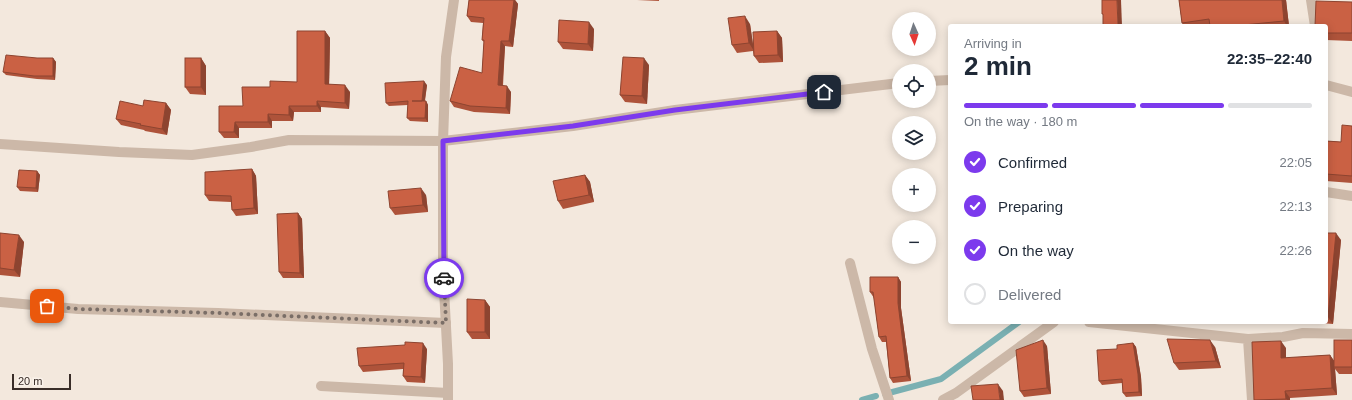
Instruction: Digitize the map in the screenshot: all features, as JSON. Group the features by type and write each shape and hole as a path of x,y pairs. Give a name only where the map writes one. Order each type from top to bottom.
{"street":[{"path":"321,386 448,397 448,364 443,271 443,141 446,57 454,0"},
{"path":"1311,0 1316,24"},
{"path":"936,81 948,80"},
{"path":"0,144 192,155 289,140 443,141 573,126 675,110 892,84"},
{"path":"1328,86 1352,92"},
{"path":"1328,192 1352,196"},
{"path":"850,263 872,349 889,400"},
{"path":"0,302 78,309 218,313 446,323"},
{"path":"943,400 956,393 1051,324"},
{"path":"1107,324 1248,339 1283,338 1303,333 1352,334"},
{"path":"1248,339 1252,400"}],"building":[{"path":"469,0 514,0 509,41 501,41 498,85 507,86 506,108 470,106 450,101 460,67 482,73 484,18 467,16"},
{"path":"1102,0 1117,0 1118,24 1103,24"},
{"path":"1179,0 1282,0 1284,21 1253,24 1210,24 1209,19 1182,23"},
{"path":"1316,1 1352,2 1352,33 1328,33 1328,24 1315,24"},
{"path":"745,16 749,43 732,45 728,18"},
{"path":"559,20 589,22 588,44 558,42"},
{"path":"297,31 325,31 325,84 345,85 345,103 317,101 317,106 289,106 289,115 268,114 268,122 235,122 234,132 219,132 219,106 243,106 242,87 270,87 270,81 297,82"},
{"path":"777,31 778,55 754,56 753,32"},
{"path":"6,55 53,58 53,76 34,76 3,72"},
{"path":"623,57 644,58 642,96 620,95"},
{"path":"185,58 201,58 201,87 185,87"},
{"path":"424,81 422,101 426,101 425,118 407,118 408,101 386,103 385,83"},
{"path":"144,100 166,103 162,129 116,119 120,101 143,106"},
{"path":"1342,125 1352,126 1352,176 1328,174 1328,141 1341,142"},
{"path":"252,169 254,208 232,210 231,196 205,195 205,172"},
{"path":"19,170 37,171 36,188 17,187"},
{"path":"585,175 589,195 558,201 553,181"},
{"path":"421,188 423,205 390,208 388,191"},
{"path":"298,213 300,273 279,272 277,214"},
{"path":"0,233 19,235 14,270 0,268"},
{"path":"1328,233 1336,233 1328,317"},
{"path":"870,277 898,277 898,303 907,376 890,378 886,336 879,337 873,292 870,292"},
{"path":"467,299 485,300 485,332 467,332"},
{"path":"1167,339 1210,340 1216,361 1174,363"},
{"path":"1043,340 1047,388 1020,391 1016,350"},
{"path":"1334,340 1352,340 1352,367 1334,367"},
{"path":"1281,341 1281,358 1330,355 1332,388 1285,391 1286,399 1254,400 1252,342"},
{"path":"405,342 423,343 421,377 403,376 404,363 359,366 357,348 405,345"},
{"path":"1133,343 1139,392 1123,393 1122,379 1099,381 1097,350 1117,349 1117,345"},
{"path":"998,384 1000,400 973,400 971,386"}],"waterway":[{"path":"885,394 941,379 1016,324"},
{"path":"862,400 876,396"}],"way so far":[{"path":"47,306 78,309 218,313 446,323 444,278"}],"route":[{"path":"444,278 443,141 573,126 675,110 824,92"}]}
